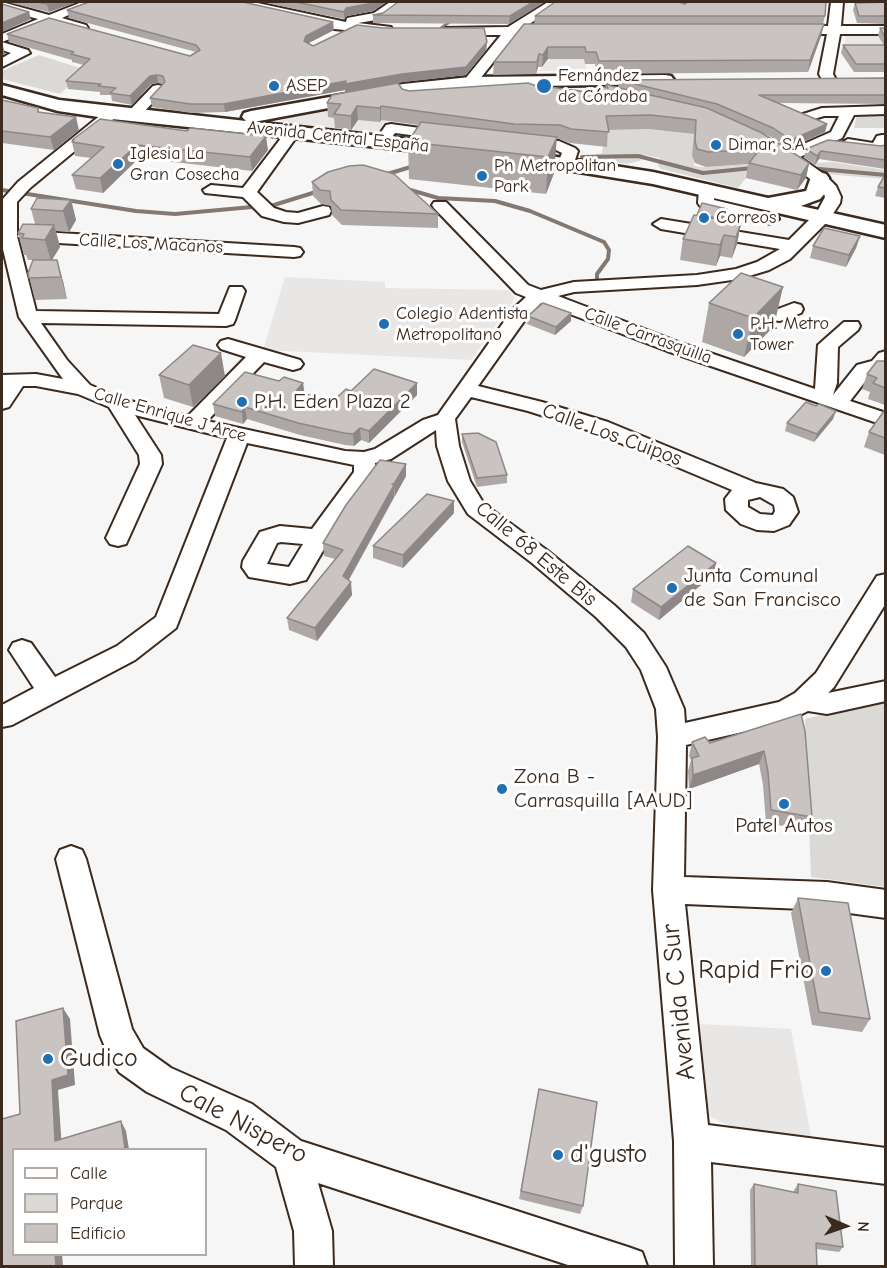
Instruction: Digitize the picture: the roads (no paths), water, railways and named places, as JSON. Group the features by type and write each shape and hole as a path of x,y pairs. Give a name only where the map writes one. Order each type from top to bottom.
{"main road":[{"path":"211,131 282,108 470,82 533,81 599,91 677,80"},
{"path":"807,80 852,80"},
{"name":"Avenida Central España","path":"2,90 58,105 211,131 485,149 707,189 769,211 823,216 885,232"},
{"path":"282,108 278,125 288,136"},
{"path":"769,211 813,195 818,190 818,177"},
{"path":"818,177 885,219"}],"street":[{"path":"2,38 91,2"},
{"path":"240,2 349,21 378,16"},
{"path":"314,16 353,27 398,30 374,22 378,16 397,2"},
{"path":"470,82 511,31 556,2"},
{"path":"829,80 826,74 840,3"},
{"path":"2,5 93,31"},
{"path":"809,14 808,22 812,30"},
{"path":"330,40 353,27"},
{"path":"771,30 812,30 833,36 885,42 881,30 833,36"},
{"path":"442,31 511,31 563,35"},
{"path":"2,46 23,53 2,63"},
{"path":"403,90 409,99 468,93 523,92 533,81"},
{"path":"533,81 534,93 555,96"},
{"path":"132,116 158,89"},
{"path":"840,129 804,115 822,112 885,110"},
{"path":"790,156 837,135 849,111"},
{"name":"Calle Enrique J Arce","path":"112,113 24,184 9,201 6,228 9,273 28,316 60,364 83,390 116,403 192,424 345,458 364,459 383,454 430,424 445,419"},
{"path":"250,196 288,136"},
{"path":"824,141 879,148 882,139"},
{"path":"445,419 468,390 520,314 538,296 574,287 716,278 739,274 763,266 784,255 823,216 832,203 818,177 790,156 765,142"},
{"path":"211,190 250,196 268,212 298,218 323,211"},
{"name":"Calle Carrasquilla","path":"440,206 522,289 674,347 885,420"},
{"path":"661,224 794,246"},
{"name":"Calle Los Macanos","path":"6,228 294,252"},
{"path":"716,278 740,304 755,312 780,315 794,309"},
{"path":"28,316 226,320 236,291"},
{"path":"830,400 827,383 828,345 851,326"},
{"path":"228,345 293,364"},
{"path":"192,424 260,354"},
{"path":"2,403 18,380 60,364"},
{"path":"830,400 864,369 883,364"},
{"path":"18,380 83,390"},
{"name":"Calle Los Cuipos","path":"468,390 535,406 601,427 753,490"},
{"path":"116,403 138,434 150,455 151,464 118,538"},
{"name":"Calle 68 Este Bis","path":"445,419 448,446 459,481 476,509 540,557 605,611 635,640 664,689 670,709 672,736"},
{"path":"2,717 126,654 167,622 239,435"},
{"path":"407,438 429,440 448,446"},
{"path":"318,538 365,472 364,459"},
{"path":"672,736 786,711 805,700 825,680 885,582"},
{"path":"22,650 51,692"},
{"path":"805,700 827,704 885,691"},
{"name":"Avenida C Sur","path":"672,736 668,890 692,1141 694,1266"},
{"name":"Cale Nispero","path":"71,859 117,1035 131,1060 159,1080 238,1116 291,1156 628,1266"},
{"path":"668,890 827,896 885,904"},
{"path":"692,1141 885,1166"},
{"path":"291,1156 313,1231 314,1266"}],"waterway":[{"path":"435,33 453,19"},
{"path":"582,157 638,156 703,173 753,168"},
{"path":"384,175 414,166"},
{"path":"808,168 886,175"},
{"path":"407,189 438,198 495,201 530,211 604,242 609,250 608,259 597,274 597,279"},
{"path":"2,190 136,211 175,214 274,205 319,191"}],"place":[{"name":"ASEP","path":"274,86"},
{"name":"Fernández de Córdoba","path":"544,86"},
{"name":"Dimar, S.A.","path":"716,145"},
{"name":"Iglesia La Gran Cosecha","path":"118,164"},
{"name":"Ph Metropolitan Park","path":"482,176"},
{"name":"Correos","path":"704,218"},
{"name":"Colegio Adentista Metropolitano","path":"384,324"},
{"name":"P.H. Metro Tower","path":"738,334"},
{"name":"P.H. Eden Plaza 2","path":"242,402"},
{"name":"Junta Comunal de San Francisco","path":"672,588"},
{"name":"Zona B - Carrasquilla [AAUD]","path":"502,789"},
{"name":"Patel Autos","path":"784,804"},
{"name":"Rapid Frio","path":"826,971"},
{"name":"Gudico","path":"48,1059"},
{"name":"d'gusto","path":"558,1155"}]}
